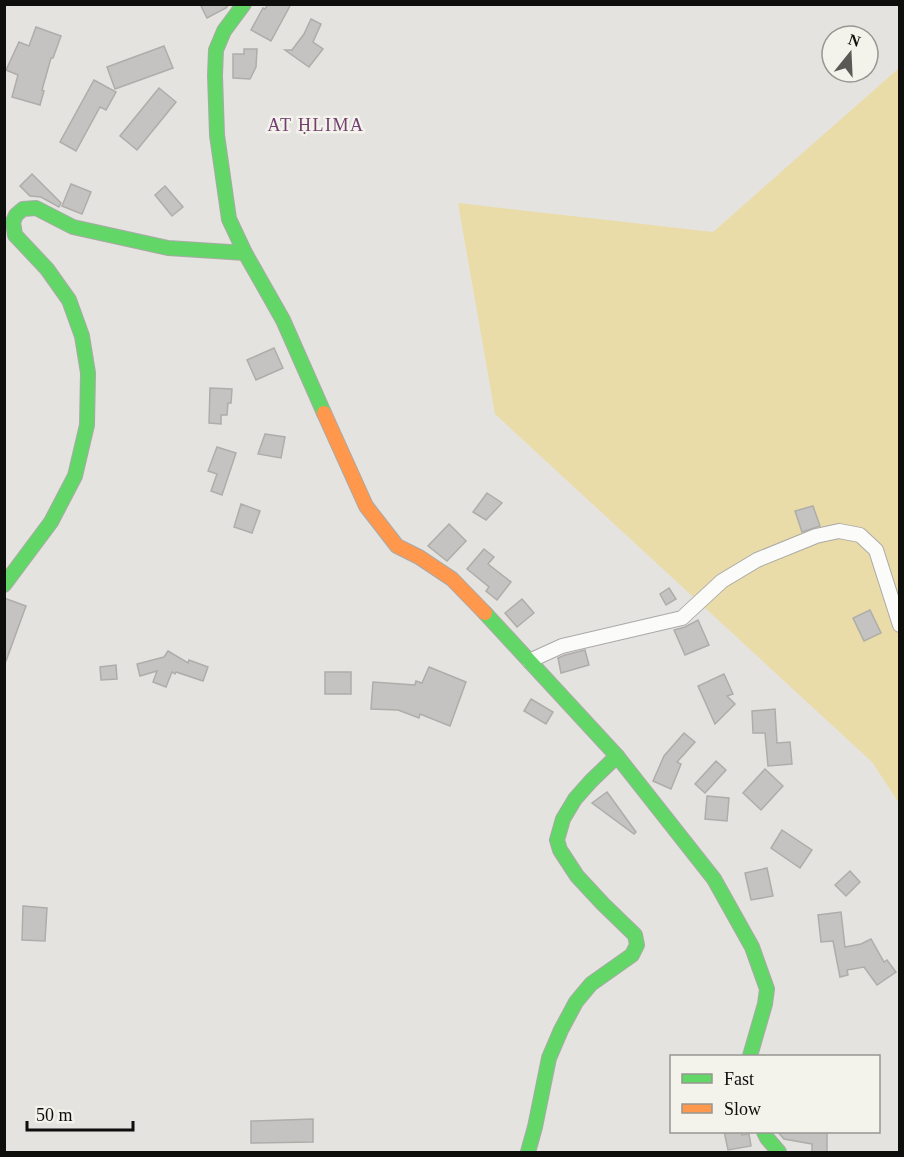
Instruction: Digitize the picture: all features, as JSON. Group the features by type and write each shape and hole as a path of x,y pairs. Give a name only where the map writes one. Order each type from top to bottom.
{"street":[{"path":"244,4 224,31 216,50 217,135 229,219 245,253 283,320 366,506 397,546 419,557 452,579 529,661 617,756 714,879 752,947 767,989 750,1055"},
{"path":"4,585 56,513 75,476 87,425 88,373 82,336 64,292 48,269 15,235 13,222 16,215 23,209 36,208 73,227 168,248 245,253"},
{"path":"529,661 562,646 682,618 722,581 757,560 816,536 839,531 860,535 876,550 900,625"},
{"path":"528,1152 549,1058 566,1020 576,1002 591,984 632,955 637,945 635,935 582,881 563,856 557,840 566,812 578,795 617,756"},
{"path":"765,1133 779,1152"}],"shaded area":[{"path":"899,68 899,803 872,762 495,414 458,203 713,232"}],"building":[{"path":"200,4 229,4 207,18"},
{"path":"268,4 291,4 271,41 251,30 263,8 265,9"},
{"path":"311,19 321,24 313,42 323,49 309,67 285,50 292,50 304,34"},
{"path":"36,27 61,36 53,58 51,58 40,105 12,97 18,75 6,70 19,42 29,46"},
{"path":"164,46 173,68 115,89 107,67"},
{"path":"244,49 257,49 256,67 250,79 233,78 233,54 244,54"},
{"path":"94,80 116,92 106,110 100,107 76,151 60,142"},
{"path":"159,88 176,102 137,150 120,136"},
{"path":"32,174 61,203 59,207 41,197 30,196 20,186"},
{"path":"71,184 91,192 82,214 62,206"},
{"path":"165,186 183,207 172,216 155,195"},
{"path":"274,348 283,368 256,380 247,360"},
{"path":"210,388 232,389 231,403 228,403 227,415 221,415 221,424 209,423"},
{"path":"265,434 285,437 281,458 258,454"},
{"path":"217,447 236,453 222,495 211,491 217,474 208,471"},
{"path":"487,493 502,503 486,520 473,512"},
{"path":"241,504 260,511 252,533 234,527"},
{"path":"813,506 820,526 802,532 795,511"},
{"path":"449,524 466,541 447,561 428,546"},
{"path":"484,549 494,557 488,564 511,582 497,600 486,591 489,587 467,569"},
{"path":"669,588 676,599 666,605 660,594"},
{"path":"4,598 26,606 6,661 4,661"},
{"path":"522,599 534,613 517,627 505,613"},
{"path":"870,610 881,633 864,641 853,618"},
{"path":"698,620 709,645 685,655 674,630"},
{"path":"585,650 589,665 561,673 558,658"},
{"path":"168,651 188,663 189,660 208,667 203,681 172,672 166,687 153,682 157,671 140,676 137,664 164,657"},
{"path":"116,665 117,679 101,680 100,667"},
{"path":"429,667 466,682 450,726 420,714 419,718 398,710 371,709 373,682 415,685 416,681 422,683"},
{"path":"325,672 351,672 351,694 325,694"},
{"path":"724,674 733,694 727,696 735,704 715,724 698,686"},
{"path":"531,699 553,712 546,724 524,711"},
{"path":"775,709 777,743 790,742 792,764 768,766 765,733 753,733 752,711"},
{"path":"684,733 695,742 677,762 681,764 671,789 653,781 664,756"},
{"path":"716,761 726,770 705,793 695,784"},
{"path":"765,769 783,786 761,810 743,793"},
{"path":"607,792 636,832 634,834 592,803"},
{"path":"707,796 729,798 727,821 705,819"},
{"path":"782,830 812,850 800,868 771,848"},
{"path":"767,868 773,896 751,900 745,873"},
{"path":"850,871 860,882 846,896 835,885"},
{"path":"23,906 47,908 45,941 22,940"},
{"path":"841,912 845,947 861,944 871,939 884,962 887,960 896,972 877,985 864,967 847,970 848,975 840,977 833,941 821,942 818,915"},
{"path":"313,1119 313,1142 251,1143 251,1121"},
{"path":"724,1133 749,1134 751,1146 728,1150"},
{"path":"779,1133 827,1133 827,1152 812,1152 812,1144 784,1139"}],"traffic: fast":[{"path":"244,4 224,31 216,50 217,135 229,219 245,253 283,320 324,413"},
{"path":"4,585 51,522 75,476 87,425 88,373 82,336 69,300 47,269 15,235 13,222 16,215 23,209 36,208 73,227 168,248 245,253"},
{"path":"485,613 617,756 714,879 752,947 767,989 750,1055"},
{"path":"528,1152 549,1058 561,1030 576,1002 591,984 632,955 637,945 635,935 577,876 560,850 557,840 563,819 575,799 617,756"},
{"path":"764,1133 779,1152"}],"traffic: slow":[{"path":"324,413 366,506 397,546 419,557 452,579 485,613"}],"district":[{"name":"AT ḤLIMA","path":"316,125"}]}
